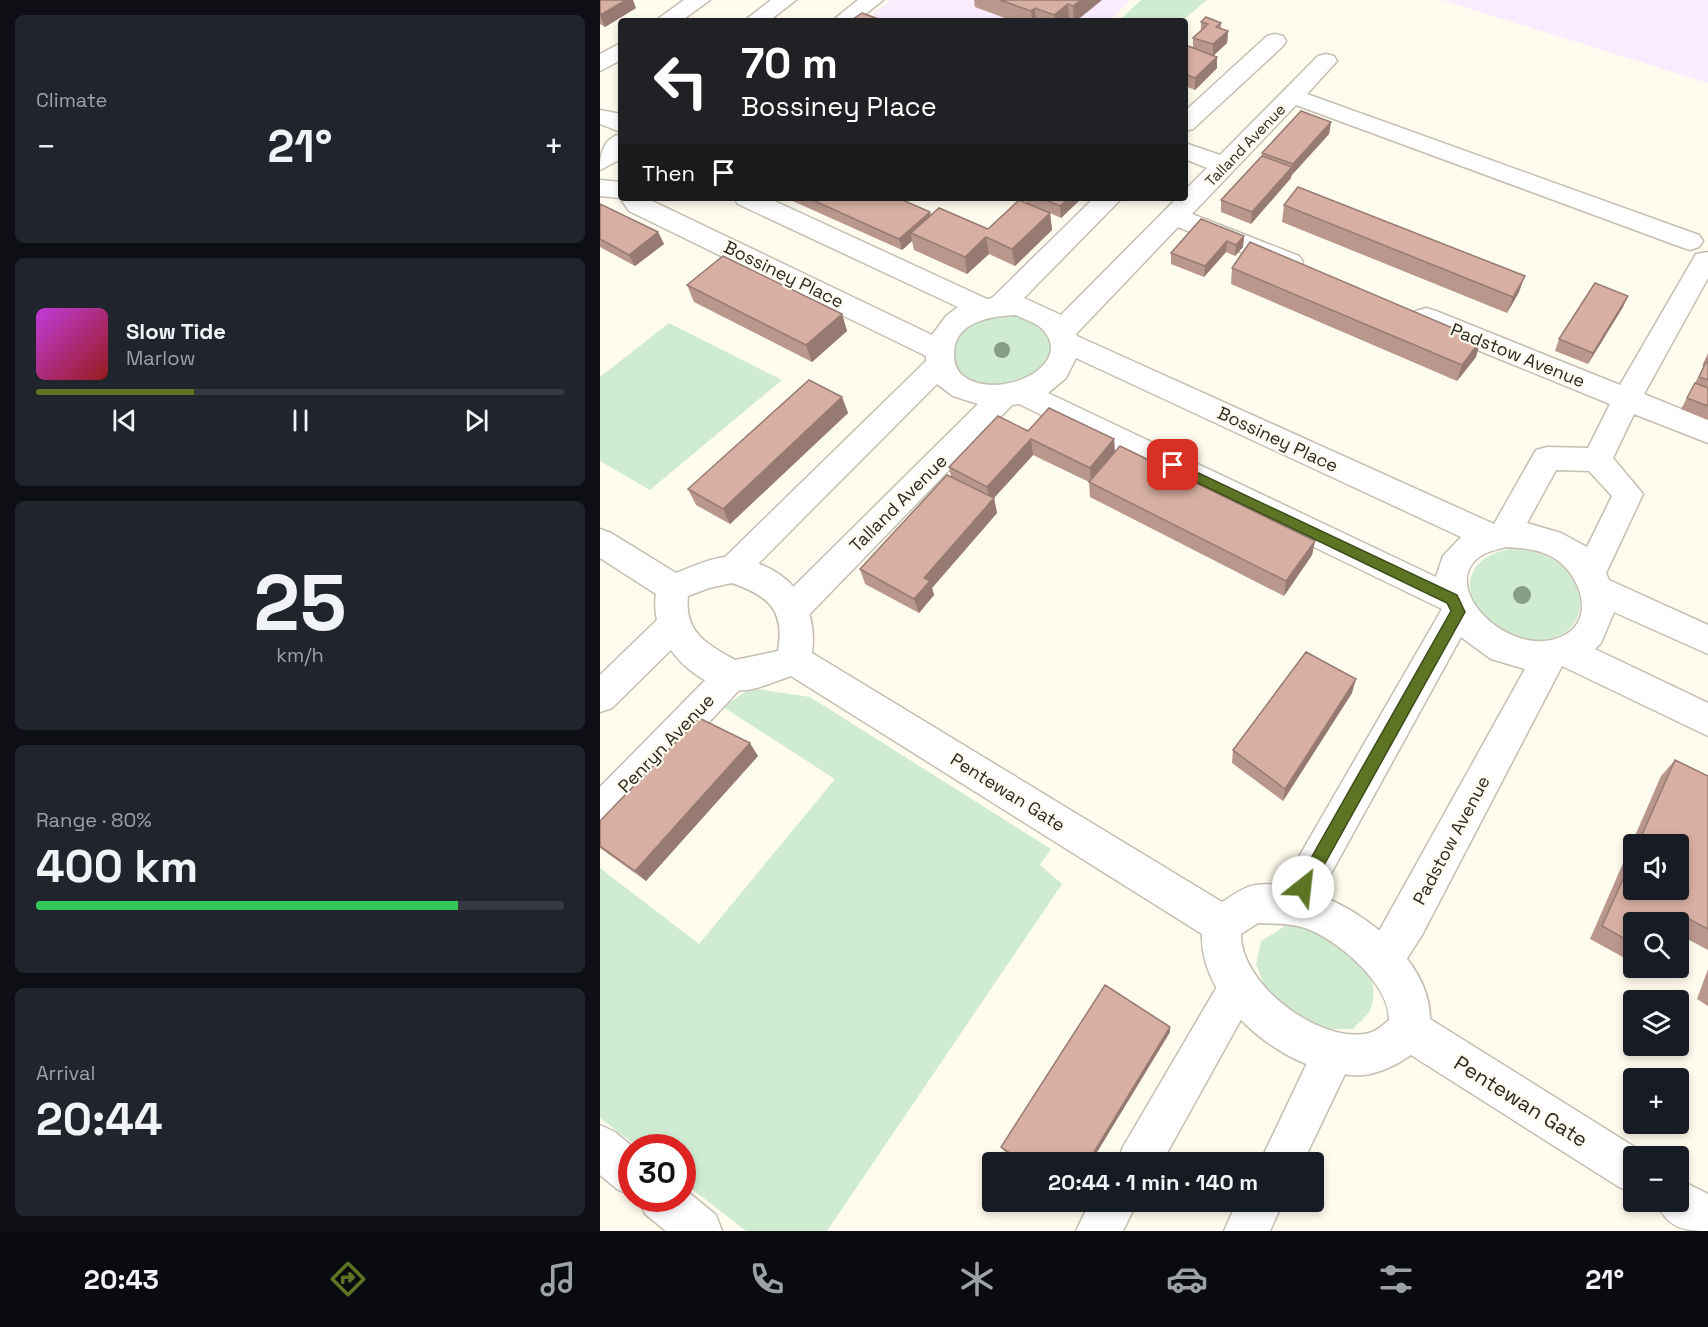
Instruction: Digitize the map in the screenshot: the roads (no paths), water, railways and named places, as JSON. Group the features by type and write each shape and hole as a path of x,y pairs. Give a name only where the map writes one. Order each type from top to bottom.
{"street":[{"path":"671,18 699,0"},
{"path":"759,18 786,0"},
{"path":"847,18 872,0"},
{"path":"1188,121 1275,41"},
{"path":"600,64 618,52"},
{"name":"Talland Avenue","path":"1064,337 1174,216 1225,166 1290,82 1326,61"},
{"path":"1252,63 1290,82 1703,249 1597,460"},
{"path":"600,162 612,154 615,123"},
{"path":"1188,151 1225,166"},
{"path":"600,188 618,190"},
{"name":"Bossiney Place","path":"634,201 638,206 719,242 938,358"},
{"path":"754,201 992,307 1019,306 1037,311 1052,320 1064,337 1065,357 1057,372 1042,385 1013,395 982,395 962,389 948,378 938,358"},
{"path":"732,570 938,358 942,337 952,325 992,307 1106,201"},
{"path":"1174,216 1318,274"},
{"name":"Padstow Avenue","path":"1406,310 1708,432"},
{"name":"Bossiney Place","path":"1064,337 1497,535"},
{"path":"1013,395 1455,605"},
{"name":"Talland Avenue","path":"793,609 1013,395"},
{"path":"1497,535 1547,458 1597,460 1628,494 1594,581 1600,608 1595,626 1583,641 1558,653 1528,655 1507,650 1487,641 1470,628 1455,605 1450,578 1456,560 1470,545 1497,535 1529,535 1553,542 1574,556 1594,581 1708,640"},
{"path":"600,542 673,588"},
{"path":"732,570 752,576 781,592 793,609 798,624 794,660 754,673 732,675 691,651 673,626 669,605 673,588 706,575 732,570"},
{"path":"1292,906 1455,605"},
{"path":"600,697 673,626"},
{"path":"1558,653 1708,720"},
{"name":"Padstow Avenue","path":"1383,960 1408,921 1558,653"},
{"name":"Pentewan Gate","path":"794,660 1222,924"},
{"name":"Penryn Avenue","path":"600,812 732,675"},
{"path":"1254,904 1292,906 1327,918 1353,935 1383,960 1395,977 1409,1006 1409,1029 1388,1047 1364,1055 1334,1053 1291,1035 1268,1020 1239,987 1223,952 1222,924 1254,904"},
{"path":"1144,1152 1239,987"},
{"name":"Pentewan Gate","path":"1409,1029 1623,1165"},
{"path":"1286,1152 1334,1053"},
{"path":"600,1148 618,1163"},
{"path":"1689,1208 1708,1219"},
{"path":"678,1212 700,1231"},
{"path":"1098,1231 1109,1212"},
{"path":"1246,1231 1256,1212"}]}
